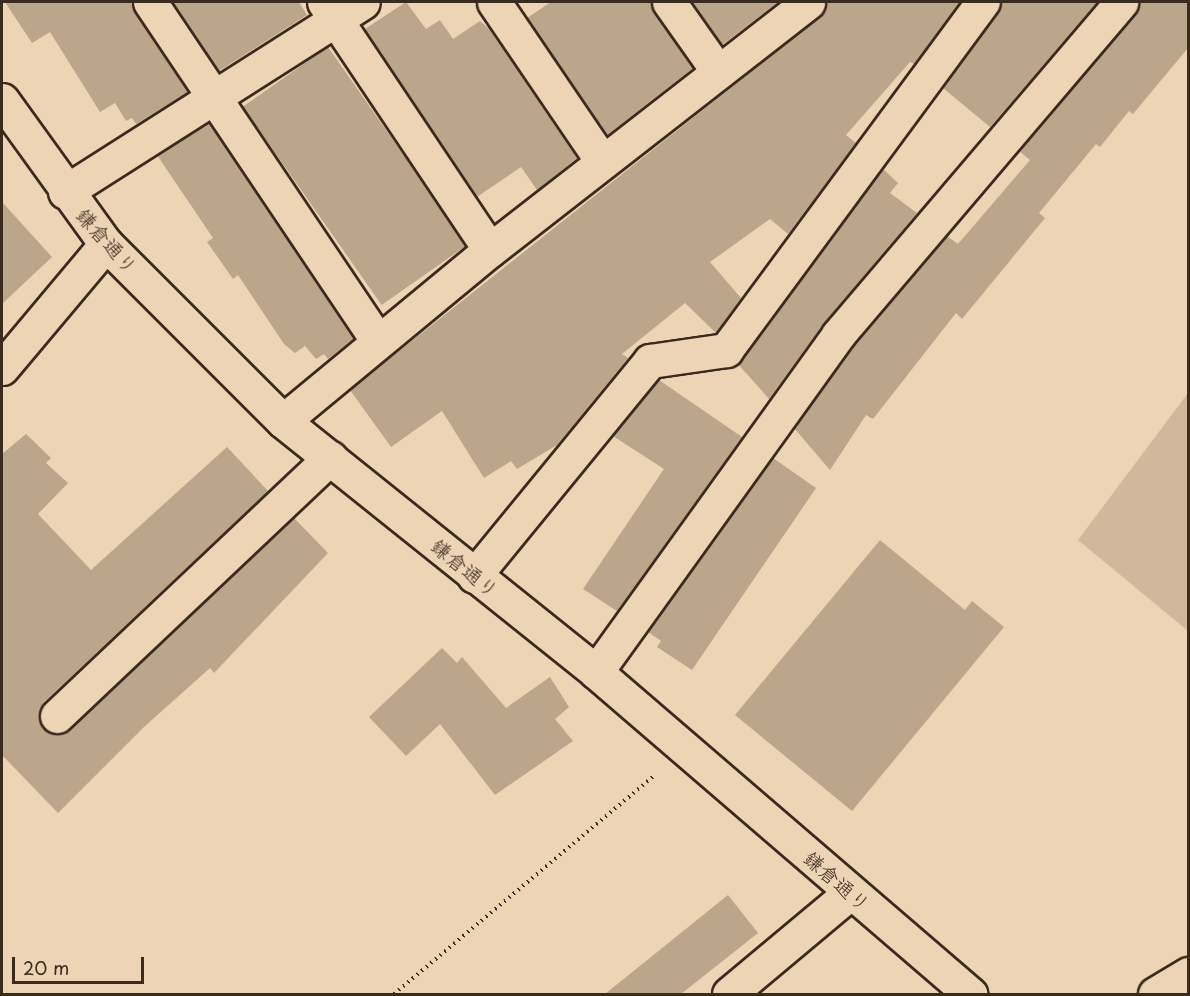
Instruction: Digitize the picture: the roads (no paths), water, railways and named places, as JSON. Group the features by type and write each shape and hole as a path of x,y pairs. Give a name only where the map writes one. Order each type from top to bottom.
{"street":[{"path":"150,2 378,341"},
{"path":"65,192 213,97 330,10 363,2"},
{"path":"494,2 602,161"},
{"path":"669,2 717,70"},
{"path":"283,421 490,250 717,70 808,2"},
{"path":"474,576 650,361 726,350 983,2"},
{"path":"596,672 838,335 1120,2"},
{"path":"330,10 490,250"},
{"name":"鎌倉通り","path":"2,101 65,192 106,244 283,421 596,672 850,893 971,994"},
{"path":"2,368 106,244"},
{"path":"57,716 330,458"},
{"path":"729,994 850,893"},
{"path":"1155,994 1188,974"}]}
